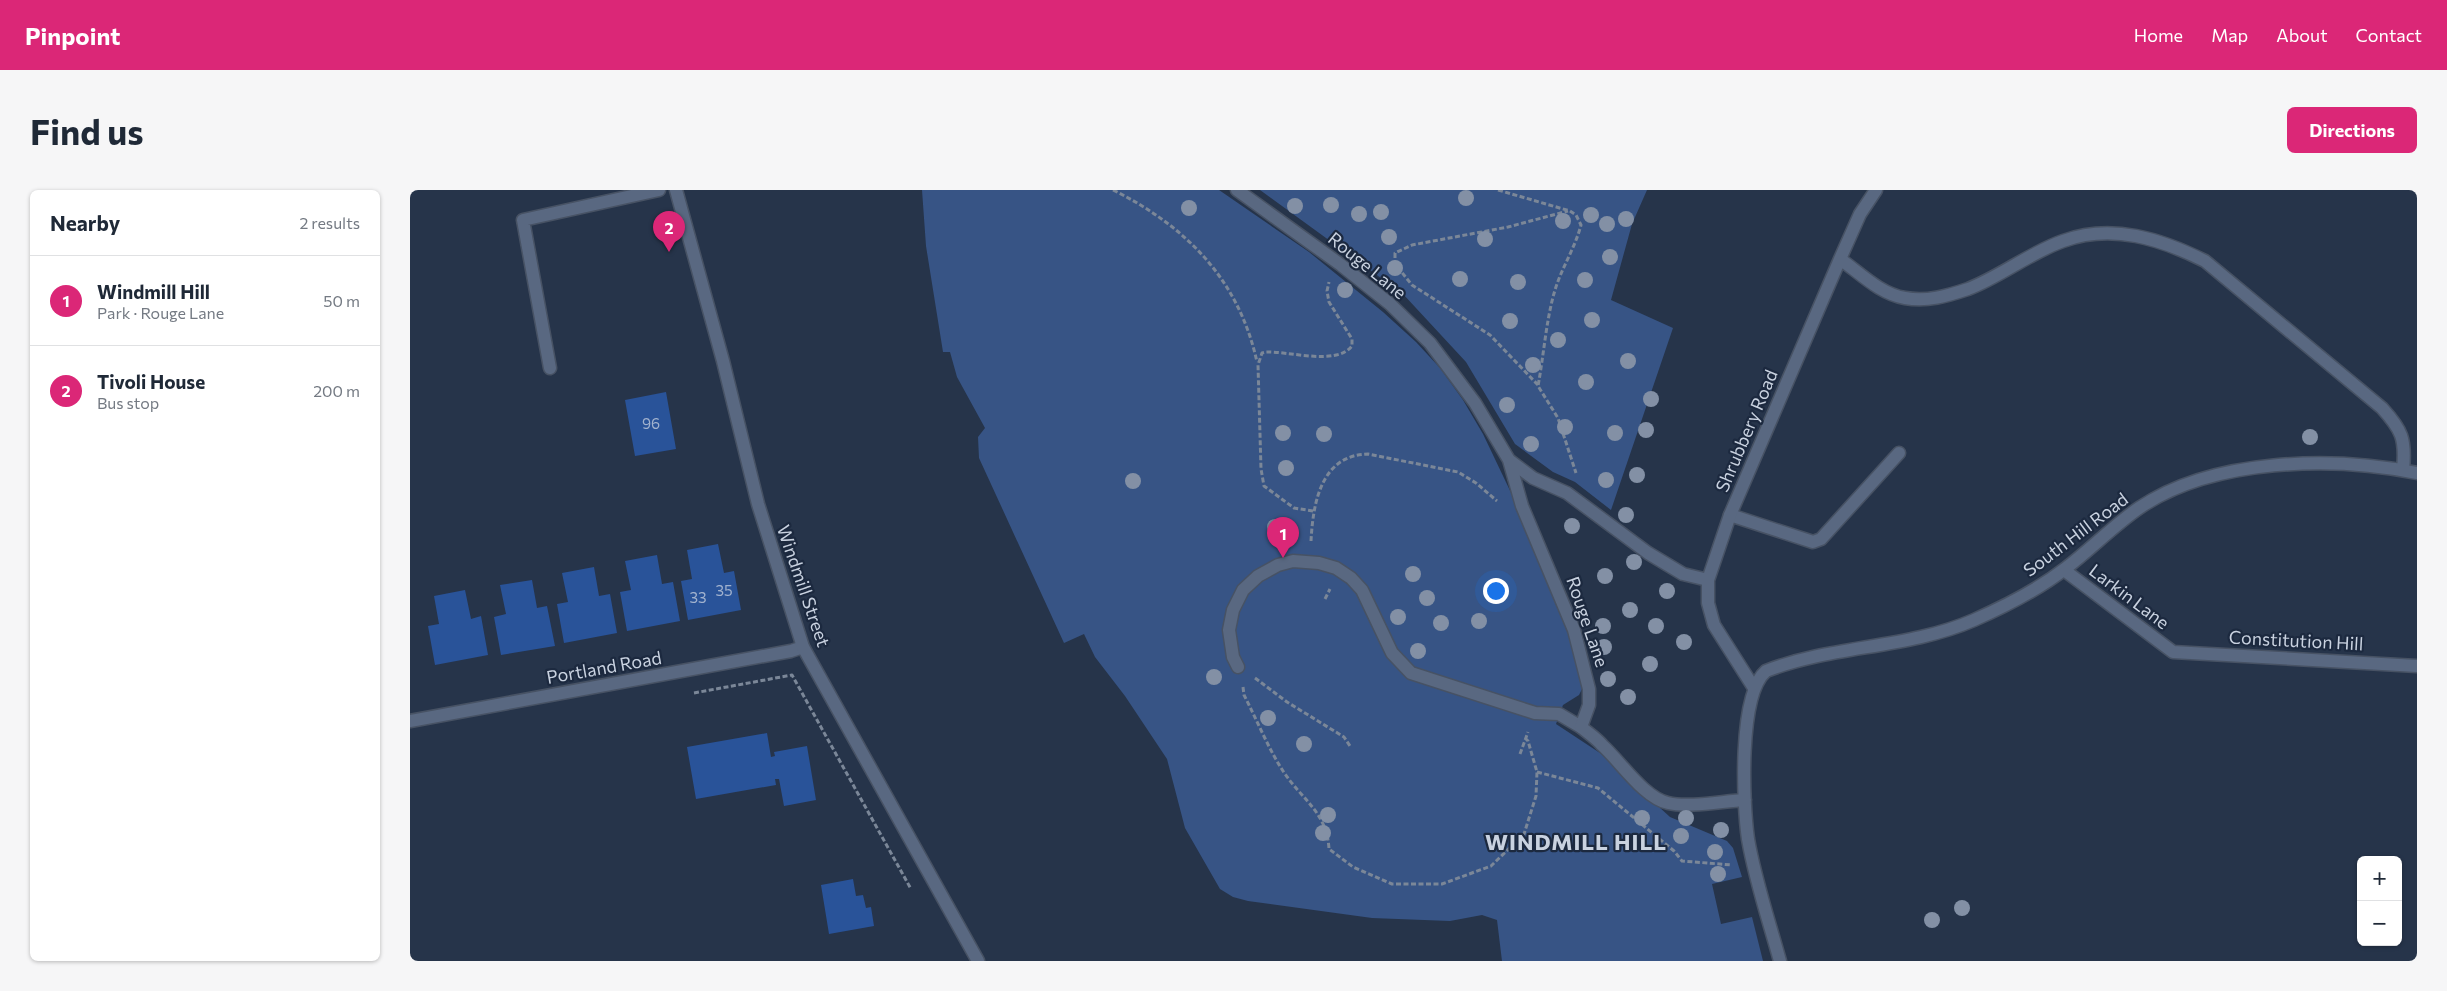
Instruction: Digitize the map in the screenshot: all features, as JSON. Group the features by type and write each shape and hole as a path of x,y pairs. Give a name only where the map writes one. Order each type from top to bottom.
{"street":[{"path":"550,368 523,220 659,190"},
{"name":"Windmill Street","path":"676,190 723,361 758,504 803,647 978,961"},
{"name":"Rouge Lane","path":"1237,190 1341,264 1390,304 1423,337 1475,403 1509,460 1522,506 1563,601 1582,658 1590,699 1588,711 1581,728"},
{"name":"Shrubbery Road","path":"1754,688 1714,625 1708,603 1708,580 1730,515 1840,259 1860,214 1876,190"},
{"path":"1840,259 1888,292 1903,298 1922,300 1944,297 1978,285 2062,241 2089,234 2122,233 2151,238 2205,261 2382,408 2396,424 2403,436 2405,446 2403,470"},
{"path":"1730,515 1813,542 1821,539 1900,452"},
{"name":"Rouge Lane","path":"1509,460 1532,478 1573,497 1648,553 1683,574 1708,580"},
{"name":"South Hill Road","path":"1754,688 1761,675 1772,668 1940,632 1965,624 2018,598 2064,570 2139,508 2184,484 2264,466 2336,462 2417,473"},
{"path":"1238,667 1233,657 1229,630 1233,610 1242,590 1258,576 1278,565 1293,561 1311,562 1336,568 1351,578 1362,590 1392,653 1411,673 1535,713 1559,714 1601,744 1648,792 1667,803 1684,804 1745,800"},
{"name":"Larkin Lane","path":"2064,570 2173,652"},
{"name":"Portland Road","path":"410,721 791,651 803,647"},
{"name":"Constitution Hill","path":"2173,652 2417,666"},
{"path":"1754,688 1746,730 1745,800 1748,838 1780,961"}],"path":[{"path":"1113,190 1153,213 1184,235 1206,256 1234,299 1247,326 1258,365"},
{"path":"1498,190 1570,211 1576,215 1581,225 1572,251 1562,269 1551,306 1538,386"},
{"path":"1570,211 1508,227 1412,245 1395,253 1395,264 1412,284 1490,335 1538,386 1558,418 1568,444 1581,487 1573,497"},
{"path":"1313,511 1294,508 1264,486 1261,469 1258,365 1259,357 1262,353 1266,352 1293,355 1336,355 1345,353 1352,346 1352,339 1329,302 1327,291 1330,280"},
{"path":"1311,562 1313,511 1330,470 1344,459 1356,454 1368,454 1458,472 1476,483 1499,503"},
{"path":"1238,667 1287,702 1344,737 1350,746"},
{"path":"1238,667 1244,695 1283,771 1319,816 1328,833 1329,849 1353,867 1392,884 1442,884 1491,866 1524,834 1536,796 1537,772 1529,742 1526,738 1520,754"},
{"path":"688,694 792,676 915,896"},
{"path":"1537,772 1598,788 1667,845 1682,861 1739,866"}],"shaded area":[{"name":"WINDMILL HILL","path":"922,190 1219,190 1309,252 1383,312 1416,342 1440,368 1463,400 1483,434 1525,522 1572,637 1583,687 1579,695 1563,705 1556,724 1600,753 1670,817 1727,841 1733,848 1742,877 1712,884 1721,924 1752,917 1763,961 1502,961 1497,920 1482,915 1450,921 1372,918 1248,901 1233,897 1220,889 1185,828 1167,759 1125,696 1095,657 1084,634 1064,643 979,458 978,437 985,428 957,377 950,352 943,352 926,246"},
{"path":"1260,190 1647,190 1632,224 1611,300 1673,328 1611,510 1575,482 1553,472 1515,444 1466,362 1403,294"}],"building":[{"path":"666,392 676,449 635,456 625,400"},
{"path":"718,544 724,573 734,571 741,610 688,620 681,581 692,579 687,550"},
{"path":"657,555 662,584 673,582 680,621 627,631 620,592 631,590 625,561"},
{"path":"594,567 599,596 610,594 617,633 564,643 557,604 568,602 562,573"},
{"path":"532,580 537,608 547,606 555,646 501,655 494,617 506,614 500,585"},
{"path":"465,590 471,619 481,616 488,655 435,665 428,626 439,624 434,596"},
{"path":"767,733 771,757 775,756 774,752 807,746 816,800 784,806 779,779 775,779 776,785 696,799 687,747"},
{"path":"853,879 856,896 863,895 866,908 871,907 874,926 829,934 821,885"}],"place":[{"name":"Tivoli House","path":"669,252"},
{"name":"Windmill Hill","path":"1283,558"}],"district":[{"name":"WINDMILL HILL","path":"1576,842"}]}
